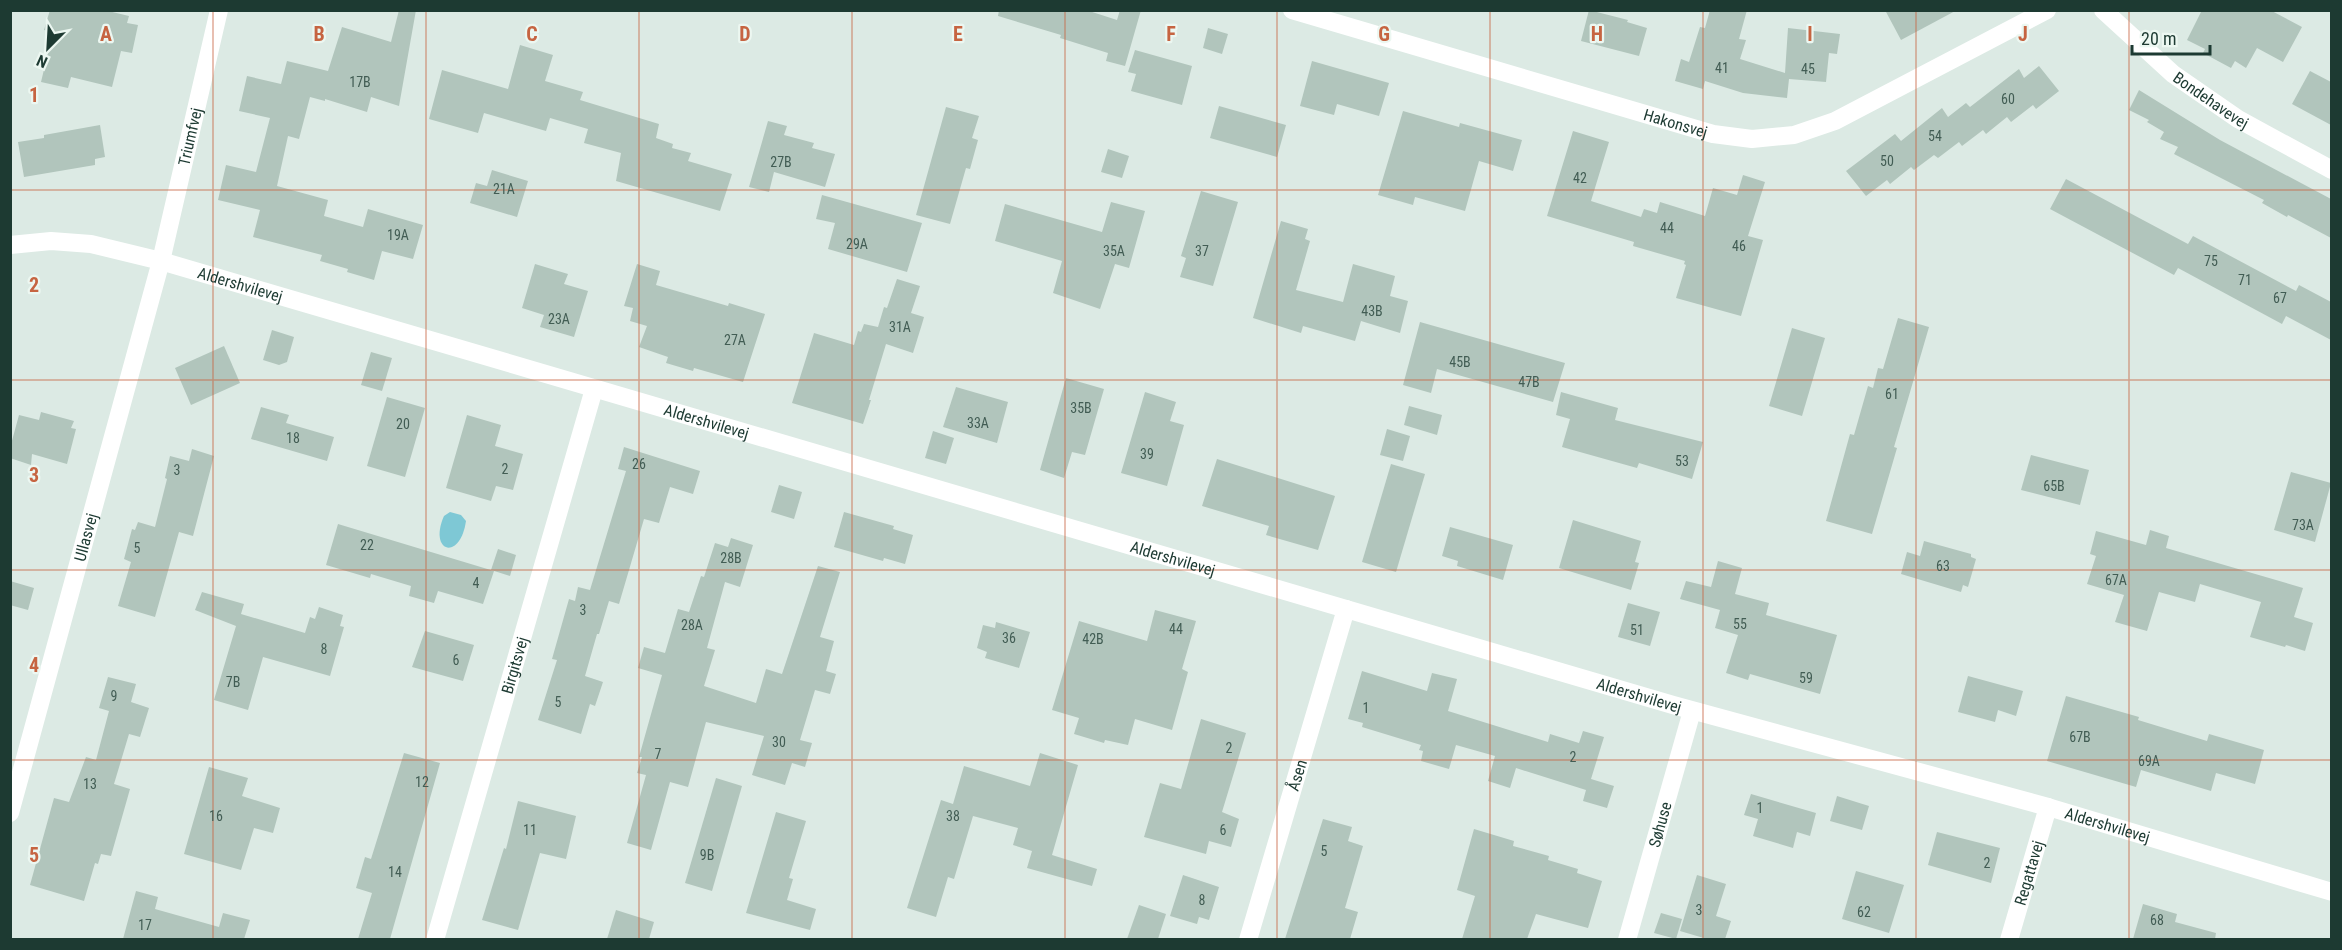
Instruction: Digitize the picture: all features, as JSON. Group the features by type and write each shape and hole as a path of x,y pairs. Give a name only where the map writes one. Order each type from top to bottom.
{"street":[{"name":"Triumfvej","path":"161,261 219,10"},
{"name":"Hakonsvej","path":"1292,10 1713,134 1752,139 1794,135 1835,121 2046,10"},
{"name":"Bondehavevej","path":"2103,10 2182,80 2238,119 2331,170"},
{"name":"Aldershvilevej","path":"10,245 51,241 91,244 161,261 1692,711 2048,807 2331,892"},
{"name":"Ullasvej","path":"10,813 161,261"},
{"name":"Birgitsvej","path":"435,939 594,389"},
{"name":"Åsen","path":"1248,939 1346,609"},
{"name":"Søhuse","path":"1627,939 1692,711"},
{"name":"Regattavej","path":"2009,939 2048,807"}],"water":[{"path":"450,512 461,515 466,521 458,543 447,547 442,544 440,528 444,516"}],"building":[{"path":"50,10 104,10 129,16 127,23 138,25 132,53 121,51 112,87 71,77 68,88 41,82 53,32 44,30"},
{"path":"399,10 416,10 399,106 371,97 367,112 325,99 325,101 310,97 299,139 288,136 277,186 328,200 324,216 363,227 368,209 423,225 413,259 382,251 374,280 320,261 322,255 253,237 260,210 218,200 226,165 256,172 270,118 239,111 247,76 281,84 287,61 328,71 342,27 391,42"},
{"path":"999,10 1086,10 1117,20 1120,10 1141,10 1125,66 1106,61 1108,53 1060,38 1061,35 998,16"},
{"path":"1589,10 1628,20 1627,22 1647,28 1639,56 1581,41"},
{"path":"1710,10 1747,10 1739,39 1746,40 1740,59 1785,73 1788,28 1840,34 1837,54 1829,53 1826,82 1789,79 1787,98 1743,93 1705,81 1703,89 1675,81 1681,59 1689,62 1700,27 1705,28"},
{"path":"1885,10 1957,10 1901,40"},
{"path":"2202,10 2270,10 2302,27 2283,62 2257,48 2246,68 2235,61 2231,68 2203,53 2205,49 2187,40"},
{"path":"1208,28 1228,34 1222,54 1203,48"},
{"path":"520,45 553,55 545,81 583,92 580,100 659,124 656,138 673,144 672,148 691,153 688,161 732,174 720,211 616,181 621,153 584,143 588,129 550,118 546,131 484,113 478,133 429,119 442,70 508,89"},
{"path":"1135,50 1192,66 1182,105 1131,91 1136,74 1128,72"},
{"path":"1312,61 1389,83 1379,116 1337,104 1334,115 1300,106"},
{"path":"2039,66 2059,91 2036,109 2033,105 2011,122 2007,117 1986,134 1983,130 1962,146 1959,142 1938,158 1934,155 1914,170 1911,167 1890,184 1887,180 1866,196 1846,171 1895,134 1901,141 1942,108 1948,117 1966,103 1970,107 2019,69 2024,78"},
{"path":"2310,71 2331,82 2331,125 2292,104"},
{"path":"2139,90 2220,140 2331,199 2331,238 2288,215 2287,217 2262,203 2264,200 2174,154 2178,147 2160,139 2164,132 2147,122 2149,120 2129,110"},
{"path":"1219,106 1286,125 1277,157 1210,138"},
{"path":"946,107 979,116 972,138 978,140 970,169 966,168 950,224 916,215"},
{"path":"1403,111 1459,127 1460,123 1522,140 1513,171 1479,161 1465,211 1415,197 1413,205 1378,195"},
{"path":"768,121 787,126 784,135 814,143 812,148 835,154 825,187 774,172 769,192 749,187"},
{"path":"100,125 105,157 95,159 95,165 24,177 18,142"},
{"path":"1573,131 1609,142 1591,201 1641,217 1644,209 1657,213 1660,202 1705,216 1713,188 1737,195 1743,175 1765,182 1748,236 1763,240 1741,316 1676,298 1686,265 1685,261 1633,246 1634,242 1547,216"},
{"path":"1108,149 1129,156 1122,178 1101,172"},
{"path":"492,170 528,181 517,217 470,203 476,183 487,186"},
{"path":"2066,179 2188,244 2193,236 2296,291 2299,285 2331,302 2331,340 2286,316 2282,324 2178,268 2174,275 2050,209"},
{"path":"1201,191 1238,202 1213,286 1180,277 1186,258 1181,256"},
{"path":"822,195 922,223 907,272 828,249 835,223 816,219"},
{"path":"1111,202 1145,211 1129,268 1115,264 1100,309 1053,293 1062,261 995,241 1005,204 1102,232"},
{"path":"1281,221 1308,229 1305,239 1310,241 1296,290 1343,302 1353,264 1395,276 1390,296 1408,301 1400,333 1361,321 1355,341 1303,326 1301,333 1253,318"},
{"path":"535,264 568,274 564,284 588,291 574,337 540,327 544,315 522,308"},
{"path":"637,264 660,271 656,285 765,314 743,382 694,368 693,371 666,363 668,357 639,347 647,326 630,321 633,308 624,306"},
{"path":"897,279 920,286 911,313 924,317 913,353 886,344 863,424 792,403 814,333 854,345 858,331 861,332 864,324 878,327"},
{"path":"1898,318 1929,327 1894,447 1897,448 1872,534 1826,521 1850,434 1854,435 1868,386 1873,388 1878,368 1883,369"},
{"path":"1420,322 1565,363 1553,402 1437,369 1431,393 1403,385"},
{"path":"1792,328 1825,338 1802,416 1769,406"},
{"path":"272,330 294,337 287,362 279,365 263,360"},
{"path":"224,346 240,383 191,405 175,368"},
{"path":"371,352 392,358 382,391 361,385"},
{"path":"1066,378 1104,389 1085,455 1072,452 1064,478 1040,470"},
{"path":"956,387 1008,402 997,443 943,427"},
{"path":"1145,392 1176,402 1170,421 1184,425 1167,486 1121,473"},
{"path":"1561,392 1618,408 1615,420 1703,442 1692,479 1639,463 1637,468 1562,447 1570,419 1556,415"},
{"path":"387,397 425,408 405,477 367,466"},
{"path":"1409,406 1442,415 1437,435 1404,425"},
{"path":"261,407 289,415 286,423 334,437 327,461 251,439"},
{"path":"41,412 74,421 71,428 76,429 67,464 32,454 31,465 10,458 10,448 19,415 39,420"},
{"path":"467,415 501,425 495,446 523,454 513,490 496,486 491,501 446,488"},
{"path":"1387,429 1410,436 1403,461 1380,455"},
{"path":"933,431 954,438 946,464 925,458"},
{"path":"624,447 700,471 693,494 670,487 659,523 644,519 619,604 609,601 599,634 597,634 585,676 603,682 595,706 590,704 581,734 538,720 557,660 552,659 569,599 575,601 578,587 590,590 626,471 618,469"},
{"path":"192,449 214,456 193,536 179,532 155,617 118,606 131,562 124,559 132,529 135,530 138,522 155,527 167,479 165,478 170,456 189,461"},
{"path":"2031,455 2089,470 2080,505 2021,490"},
{"path":"1217,459 1335,496 1318,550 1266,535 1269,526 1202,506"},
{"path":"1391,464 1425,474 1396,572 1362,562"},
{"path":"2291,472 2331,483 2315,542 2274,530"},
{"path":"779,485 802,492 794,519 771,512"},
{"path":"844,512 894,526 893,529 913,535 905,564 884,558 883,561 834,547"},
{"path":"1573,520 1641,541 1635,562 1639,563 1631,590 1559,568"},
{"path":"338,524 494,571 483,604 438,591 434,603 409,596 411,586 371,574 370,578 326,565"},
{"path":"1450,527 1513,545 1503,580 1457,566 1458,561 1442,556"},
{"path":"2150,530 2169,536 2166,548 2303,588 2294,617 2313,623 2305,651 2250,637 2261,602 2200,584 2195,602 2159,592 2147,631 2115,622 2124,595 2087,584 2096,556 2090,554 2096,531 2146,545"},
{"path":"731,538 753,545 740,587 725,582 707,648 715,650 704,686 756,703 766,669 782,674 818,566 840,572 820,637 834,641 826,671 836,674 830,694 815,690 800,740 812,743 805,767 792,763 785,785 752,775 764,736 706,722 688,787 670,782 651,850 627,843 646,775 637,773 642,757 639,757 662,675 638,668 644,647 665,653 678,609 689,612 715,543 728,547"},
{"path":"1924,541 1971,554 1971,557 1976,559 1968,587 1963,585 1961,592 1901,574 1907,552 1920,556"},
{"path":"498,549 516,555 510,576 491,570"},
{"path":"1718,561 1742,568 1735,594 1769,603 1766,615 1837,635 1820,694 1750,674 1748,680 1726,673 1738,635 1715,628 1720,610 1680,599 1686,581 1711,587"},
{"path":"10,581 34,588 28,610 10,605"},
{"path":"202,592 244,604 241,614 305,633 310,617 315,619 319,607 343,615 340,626 344,627 330,676 263,657 248,710 214,700 236,626 195,610"},
{"path":"1628,603 1660,612 1650,646 1618,637"},
{"path":"1155,610 1196,621 1182,669 1188,672 1172,730 1135,719 1128,745 1105,740 1104,743 1074,734 1079,718 1052,710 1079,621 1147,641"},
{"path":"996,622 1030,632 1019,668 985,658 987,652 977,648 983,625 995,628"},
{"path":"425,631 474,645 463,681 412,667"},
{"path":"1362,671 1427,691 1432,673 1457,679 1448,711 1548,742 1550,734 1579,743 1583,731 1604,737 1591,779 1614,786 1607,808 1583,801 1586,790 1516,768 1510,788 1488,781 1495,756 1456,745 1449,769 1421,761 1423,751 1419,750 1421,745 1362,727 1363,723 1348,719"},
{"path":"1968,676 2023,691 2016,716 1998,710 1995,722 1958,712"},
{"path":"108,677 136,684 131,702 149,708 140,737 129,734 114,784 130,789 111,856 101,854 98,864 95,863 84,901 30,885 54,798 69,802 86,757 96,760 109,711 99,708"},
{"path":"2066,696 2139,717 2138,720 2207,741 2209,734 2264,750 2255,784 2216,773 2211,791 2141,770 2136,787 2047,761"},
{"path":"1201,719 1246,733 1222,812 1239,819 1231,847 1209,841 1206,854 1144,837 1160,783 1181,789"},
{"path":"404,753 440,763 390,939 358,939 372,893 356,888 365,857 371,859"},
{"path":"1040,753 1078,765 1052,855 1097,869 1092,886 1027,868 1032,851 1013,845 1018,828 973,816 954,879 948,877 936,917 907,908 941,800 953,804 964,766 1030,786"},
{"path":"209,767 248,778 242,796 280,808 273,833 254,828 241,870 184,854"},
{"path":"716,778 742,786 712,891 685,883"},
{"path":"1751,794 1816,813 1810,836 1797,832 1793,848 1753,836 1758,819 1744,815"},
{"path":"1837,796 1869,806 1862,830 1830,821"},
{"path":"518,801 576,816 566,859 540,853 518,930 482,920 504,848 506,849"},
{"path":"776,812 806,821 789,878 793,879 787,900 816,909 810,930 746,913"},
{"path":"1323,819 1352,827 1348,841 1363,846 1345,908 1358,912 1350,939 1285,939"},
{"path":"1474,829 1514,841 1513,846 1549,856 1548,860 1578,869 1577,873 1602,881 1588,928 1536,914 1527,939 1462,939 1475,896 1457,890"},
{"path":"1937,832 2000,848 1991,883 1928,865"},
{"path":"1856,871 1904,885 1889,933 1842,919"},
{"path":"1183,875 1219,887 1209,920 1199,917 1197,924 1170,916"},
{"path":"1697,875 1726,884 1716,916 1731,921 1725,939 1707,939 1680,931"},
{"path":"136,891 158,897 155,909 219,927 223,913 250,920 244,939 123,939"},
{"path":"2143,904 2177,914 2175,922 2216,933 2215,939 2133,939"},
{"path":"1139,905 1166,914 1158,939 1127,939"},
{"path":"616,910 654,922 649,939 607,939"},
{"path":"1661,913 1682,919 1676,939 1654,933"}]}
